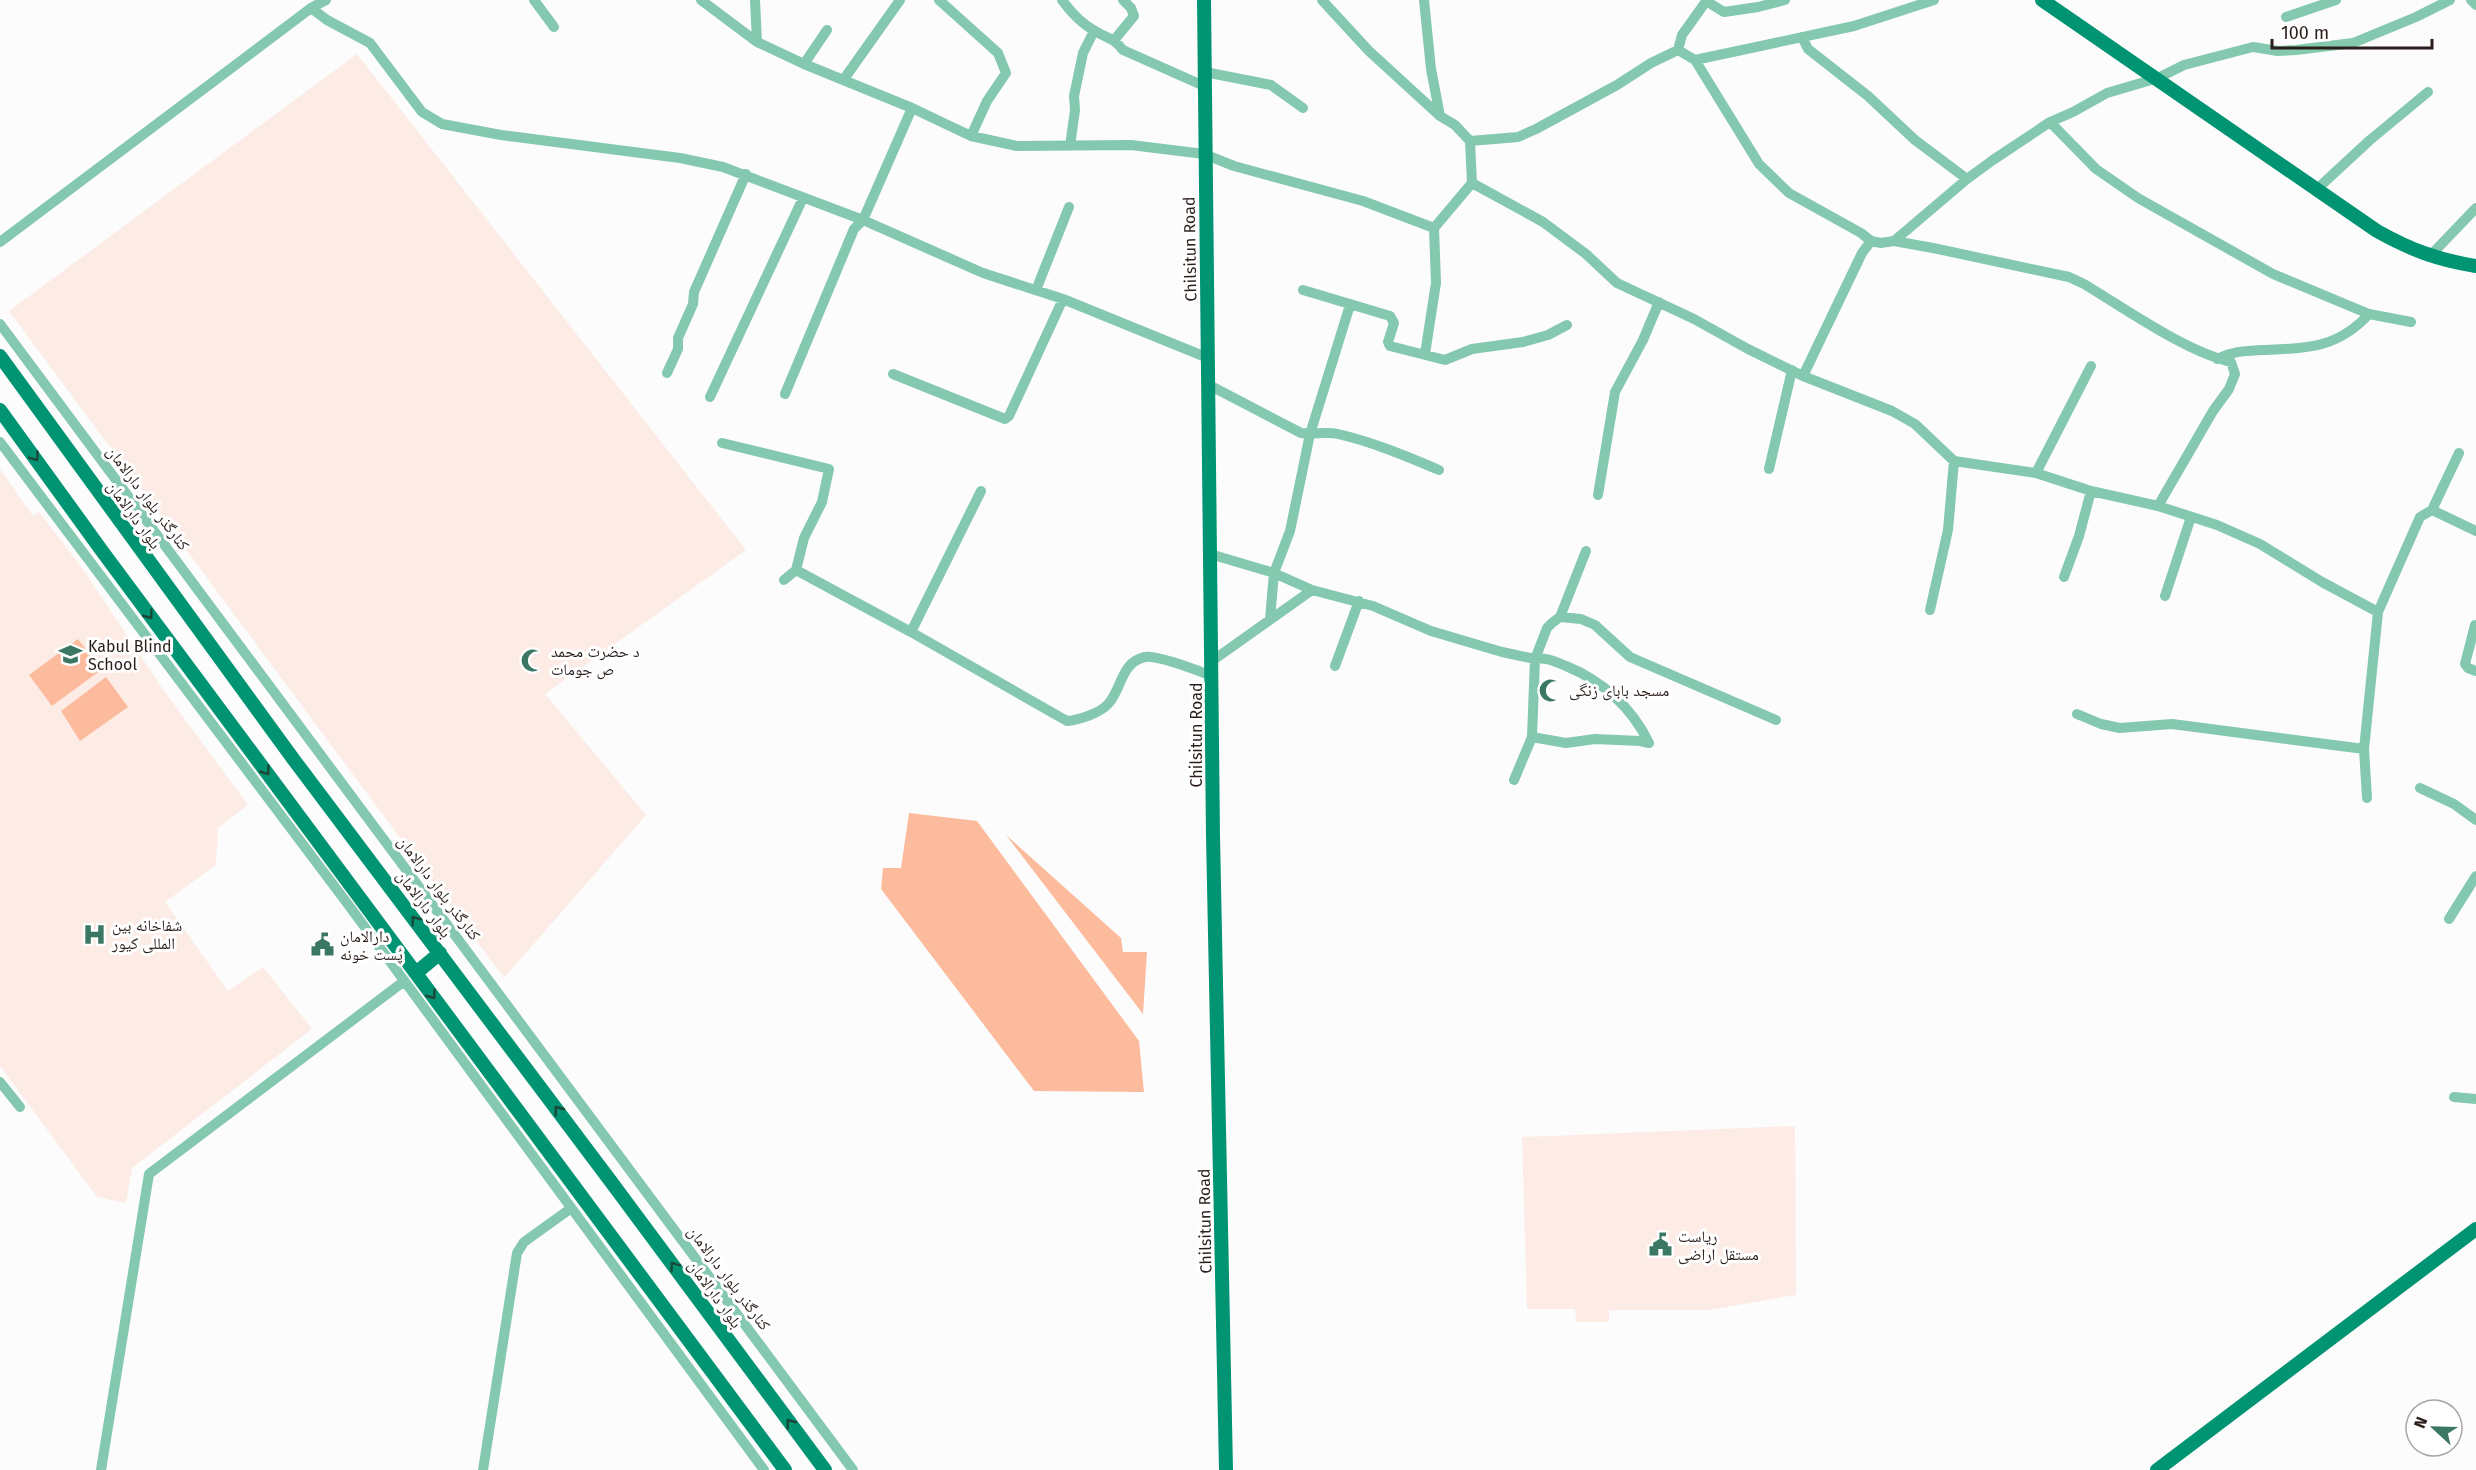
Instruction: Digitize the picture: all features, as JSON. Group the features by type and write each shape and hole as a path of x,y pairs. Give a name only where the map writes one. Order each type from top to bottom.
{"main road":[{"name":"Chilsitun Road","path":"1204,0 1212,836 1226,1470"},
{"path":"2042,0 2378,231 2429,257 2476,266"},
{"name":"بلوار دارالامان","path":"0,356 294,760 825,1470"},
{"path":"0,410 102,551 786,1470"},
{"path":"416,973 440,953"},
{"path":"2157,1470 2476,1229"}],"street":[{"path":"0,242 311,8 326,0"},
{"path":"701,0 757,42 804,64 912,108 971,136 1017,146 1131,146 1204,154 1234,166 1363,201 1434,228"},
{"path":"755,0 757,42"},
{"path":"844,79 900,0"},
{"path":"939,0 999,53 1006,73 987,101 971,136"},
{"path":"1062,0 1094,31 1115,39 1123,50 1204,79 1270,85 1303,108"},
{"path":"1115,39 1134,16 1131,8 1123,0"},
{"path":"1322,0 1369,51 1440,116 1455,124 1470,141 1472,183 1434,228 1436,283 1425,354"},
{"path":"1424,0 1431,69 1440,116"},
{"path":"1470,141 1518,137 1678,50 1682,35 1706,1 1724,12 1785,0"},
{"path":"1695,60 1885,17 1934,0"},
{"path":"2286,17 2336,0"},
{"path":"1894,242 1967,179 2050,122 2107,93 2158,78 2184,65 2253,47 2296,50 2353,43 2416,17 2431,3 2450,0"},
{"path":"2470,0 2476,5"},
{"path":"536,1 554,27"},
{"path":"311,8 327,20 370,43 422,112 442,124 501,135 680,158 746,174 863,220 983,273 1063,299 1208,358"},
{"path":"804,64 827,30"},
{"path":"1070,146 1076,110 1074,96 1083,53 1094,31"},
{"path":"1802,37 1808,49 1868,96 1915,140 1967,179"},
{"path":"1678,50 1695,60 1759,164 1789,193 1872,241 1894,242 2068,277 2084,284 2172,336 2217,359 2231,362 2235,374 2229,389 2213,411 2158,506"},
{"path":"2317,189 2370,140 2428,92"},
{"path":"785,394 854,229 863,220 912,108"},
{"path":"2050,122 2096,169 2138,198 2273,274 2369,314 2411,322"},
{"path":"667,373 678,349 678,338 693,304 694,292 746,174"},
{"path":"1472,183 1543,222 1586,254 1617,283 1694,319 1748,350 1803,376 1892,411 1915,424 1954,461 2036,473 2091,491 2158,506 2217,525 2260,544 2322,582 2378,612"},
{"path":"710,397 803,198"},
{"path":"1036,290 1070,207"},
{"path":"2429,257 2476,208"},
{"path":"1803,376 1862,253 1872,241"},
{"path":"1303,290 1390,316 1394,323 1388,342 1390,346 1447,360 1472,349 1523,342 1548,335 1567,325"},
{"path":"893,374 1005,419 1009,416 1063,299"},
{"path":"1598,495 1615,392 1643,340 1659,302"},
{"path":"1270,619 1274,573 1290,531 1310,434 1350,305"},
{"path":"2217,359 2232,351 2308,348 2347,335 2369,314"},
{"name":"کنارگذر بلوار دارالامان","path":"0,324 853,1470"},
{"path":"2036,473 2091,366"},
{"path":"1768,469 1792,370"},
{"path":"1209,385 1300,433 1335,433 1373,443 1439,470"},
{"path":"0,442 764,1470"},
{"path":"722,443 829,469 822,502 804,538 796,570 784,580"},
{"path":"2367,798 2364,749 2378,612 2420,517 2432,510 2459,453"},
{"path":"1930,610 1948,530 1954,461"},
{"path":"911,632 981,491"},
{"path":"2064,577 2079,536 2091,491"},
{"path":"2432,510 2476,531"},
{"path":"2165,597 2191,517"},
{"path":"1514,780 1532,737 1535,658 1547,628 1560,617 1586,550"},
{"path":"1210,554 1274,573 1312,590 1359,601 1431,631 1502,652 1535,658 1544,657 1577,670 1606,689 1625,706 1643,730 1649,743 1595,739 1566,743 1532,737"},
{"path":"796,570 911,632 1067,721 1077,720 1108,704 1128,666 1146,657 1173,662 1212,676"},
{"path":"1212,661 1312,590"},
{"path":"1335,666 1359,601"},
{"path":"1560,617 1581,619 1595,625 1630,657 1776,720"},
{"path":"2475,625 2465,664 2476,671"},
{"path":"2076,714 2101,724 2120,728 2172,724 2364,749"},
{"path":"2420,788 2454,804 2476,820"},
{"path":"2449,919 2476,876"},
{"path":"430,939 442,918"},
{"path":"101,1470 149,1174 403,982"},
{"path":"0,1082 17,1104 0,1097"},
{"path":"2454,1097 2476,1099"},
{"path":"483,1470 517,1253 524,1242 570,1209"}],"shaded area":[{"path":"357,54 746,550 545,694 646,815 504,978 9,311"},
{"name":"شفاخانه بین المللی کیور","path":"0,469 33,516 39,512 80,565 162,688 248,805 218,828 216,865 165,902 228,991 263,967 312,1029 132,1168 126,1203 97,1197 0,1066"},
{"path":"78,639 101,670 52,706 29,675"},
{"path":"106,677 128,707 80,741 61,711"},
{"path":"909,813 977,821 1139,1041 1144,1092 1034,1091 881,889 883,868 901,868"},
{"path":"1006,835 1121,938 1123,952 1147,952 1143,1014"},
{"name":"ریاست مستقل اراضی","path":"1795,1126 1796,1295 1709,1310 1609,1310 1609,1322 1576,1322 1575,1309 1527,1309 1522,1137"}],"place":[{"name":"Kabul Blind School","path":"70,655"},
{"name":"د حضرت محمد ص جومات","path":"533,660"},
{"name":"مسجد بابای زنگی","path":"1551,690"},
{"name":"شفاخانه بین المللی کیور","path":"94,934"},
{"name":"دارالامان پُست خونه","path":"322,945"},
{"name":"ریاست مستقل اراضی","path":"1660,1245"}]}
